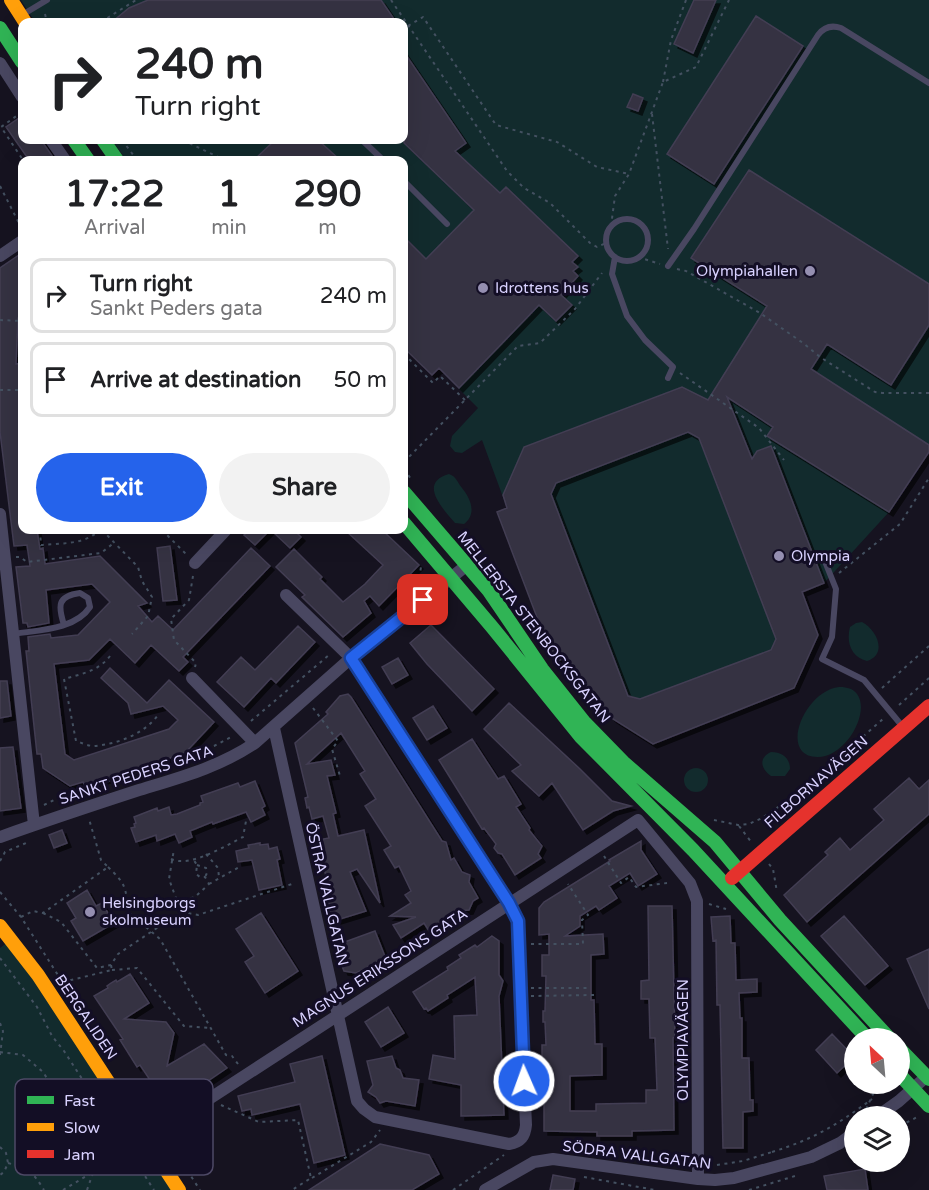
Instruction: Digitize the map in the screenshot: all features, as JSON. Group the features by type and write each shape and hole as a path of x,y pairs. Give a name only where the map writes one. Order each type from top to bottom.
{"main road":[{"path":"11,0 22,18"},
{"path":"0,28 18,56"},
{"name":"MELLERSTA STENBOCKSGATAN","path":"408,497 494,598 542,669 585,723 630,768 715,842 780,920 880,1028"},
{"name":"MELLERSTA STENBOCKSGATAN","path":"408,528 581,737 724,884 858,1028"},
{"name":"FILBORNAVÄGEN","path":"724,884 929,706"},
{"name":"BERGALIDEN","path":"0,926 12,939 107,1079"},
{"path":"910,1059 928,1078"},
{"path":"910,1086 925,1111"},
{"name":"BERGALIDEN","path":"169,1175 179,1190"}],"street":[{"path":"1,68 18,91"},
{"path":"0,256 18,244"},
{"path":"0,514 34,825"},
{"path":"195,562 222,534"},
{"name":"SANKT PEDERS GATA","path":"0,837 216,765 255,743 351,658 467,565"},
{"path":"286,595 351,658 509,903"},
{"path":"192,678 255,743"},
{"name":"ÖSTRA VALLGATAN","path":"273,728 339,1013 350,1075 357,1101 375,1117 509,1144 519,1141 525,1134 518,921 509,903"},
{"name":"MAGNUS ERIKSSONS GATA","path":"213,1096 638,820 690,883 697,901"},
{"name":"OLYMPIAVÄGEN","path":"697,901 699,1185"},
{"path":"0,948 12,939"},
{"path":"891,1106 928,1078"},
{"name":"SÖDRA VALLGATAN","path":"485,1190 534,1162 553,1159 699,1185 820,1154 844,1139"}],"lane":[{"path":"24,18 47,0"},
{"path":"668,266 824,29 834,26 841,28 929,83"},
{"path":"366,144 379,156"},
{"path":"408,185 447,224"},
{"path":"613,255 629,261 638,257 648,243 648,236 641,224 623,219 611,226 607,232 606,243 613,255 612,274 627,316 645,340 673,367 668,378"},
{"path":"822,554 836,589 832,637 822,659 864,680 904,728"},
{"path":"13,634 64,625 84,616 90,607 88,598 80,593 68,595 62,601 59,608 64,625"}],"path":[{"path":"108,18 136,0"},
{"path":"391,0 403,18"},
{"path":"611,226 615,196 629,174 663,82 670,40 686,0"},
{"path":"663,82 696,67 729,0"},
{"path":"606,243 597,247 590,243 550,203 524,189 507,171 408,26 423,17 496,125 557,142 597,167 629,174"},
{"path":"652,112 669,255 668,266"},
{"path":"18,115 1,127 20,156"},
{"path":"191,144 216,156"},
{"path":"0,186 18,222"},
{"path":"408,458 518,346 540,343 575,309 613,255"},
{"path":"638,257 687,271 730,295 875,392 929,393"},
{"path":"0,320 18,321"},
{"path":"408,358 433,383 440,376 465,400"},
{"path":"673,367 686,379 759,428 784,460"},
{"path":"0,390 18,390"},
{"path":"408,475 411,479"},
{"path":"832,579 900,524 929,478"},
{"path":"40,534 41,546 85,540 95,534"},
{"path":"106,534 138,567 142,581 152,597 148,616 132,634"},
{"path":"166,534 195,562 189,600 171,619 174,640 196,663 192,678"},
{"path":"3,558 20,557 27,562 101,553 115,542"},
{"path":"395,606 420,577 420,562"},
{"path":"875,694 929,646"},
{"path":"33,812 58,798 214,746 236,734 324,657 340,648"},
{"path":"110,656 92,670 64,679 76,741 92,746 138,735 158,715"},
{"path":"712,820 738,825 749,824 762,818 796,795 929,678"},
{"path":"313,708 338,741 332,749 340,776"},
{"path":"86,807 101,860 122,880 127,891 128,911 160,939 226,1055 232,1056 240,1067"},
{"path":"171,859 183,862 194,859 243,837 246,821"},
{"path":"738,825 773,869 779,899"},
{"path":"174,849 169,879 181,912"},
{"path":"602,853 621,883 629,877 636,887 666,883"},
{"path":"206,855 218,868 219,878"},
{"path":"194,859 196,874 205,877"},
{"path":"196,865 206,868 205,877 209,884"},
{"path":"176,902 195,897 209,884 241,866"},
{"path":"43,913 108,867"},
{"path":"112,970 111,965 118,954 181,912 198,915 303,880"},
{"path":"527,944 583,944 582,920 588,915 568,884"},
{"path":"21,917 33,911 61,922 97,968 111,965"},
{"path":"0,958 37,1007 52,1036 82,1079"},
{"path":"63,982 112,970 137,968 184,1026 212,1028"},
{"path":"528,988 590,988"},
{"path":"528,997 594,995"},
{"path":"0,1023 3,1031 0,1053 23,1055 43,1072 47,1079"},
{"path":"720,1180 717,1165 743,1161 805,1141 825,1132 872,1099 874,1094"},
{"path":"216,1103 260,1122 298,1120 311,1178"},
{"path":"910,1120 925,1111"},
{"path":"292,1190 371,1142 381,1128"},
{"path":"0,1147 6,1153 8,1163 0,1175"},
{"path":"8,1163 15,1165"},
{"path":"749,1190 803,1173"},
{"path":"34,1175 44,1190"},
{"path":"63,1190 86,1175"},
{"path":"87,1190 92,1175"},
{"path":"144,1175 154,1190"},
{"path":"190,1175 200,1190"},
{"path":"584,1177 655,1190"}],"green space":[{"path":"21,0 929,0 929,452 889,512 824,583 802,592 818,635 794,688 653,744 613,719 576,684 565,658 554,662 497,512 507,508 482,440 462,453 455,452 450,446 452,436 478,408 439,369 432,375 408,352 408,156 123,156 115,144 408,144 408,18 32,18"},
{"path":"449,474 457,480 470,502 470,516 464,524 455,523 436,497 435,484 440,478"},
{"path":"862,622 876,636 879,648 873,658 867,661 857,656 849,643 850,627"},
{"path":"839,687 852,690 859,698 861,709 858,722 842,746 830,754 817,757 805,754 799,746 798,735 800,723 806,711 815,699 826,691"},
{"path":"771,752 782,754 787,759 790,769 785,776 771,776 763,767 764,757"},
{"path":"696,768 705,771 708,780 705,789 696,792 687,789 684,780 687,771"},
{"path":"12,939 105,1079 15,1079 15,1175 168,1175 178,1190 0,1190 0,948"}],"building":[{"path":"148,0 381,0 393,18 117,18 129,8"},
{"path":"694,0 716,0 693,53 674,44"},
{"path":"756,16 803,46 714,184 667,154"},
{"name":"Idrottens hus","path":"408,58 466,143 455,151 500,193 506,187 578,256 572,262 578,267 573,271 578,276 561,295 572,305 556,321 539,305 459,388 439,368 432,375 408,352 408,241 426,259 474,210 405,144 408,144"},
{"path":"633,94 643,98 638,111 627,107"},
{"path":"18,119 18,144 44,144 52,156 26,156 6,127"},
{"path":"271,144 322,144 336,156 258,156"},
{"path":"749,170 929,284 929,325 891,385 827,344 811,369 929,445 929,452 889,512 767,436 773,427 727,397 752,459 757,451 771,446 824,583 802,592 818,635 794,688 653,744 613,719 576,684 565,658 554,662 497,512 507,508 503,495 524,447 682,387 708,400 767,306 691,258","holes":["688,432 699,438 776,639 771,650 640,699 628,696 551,494 556,483"]},
{"path":"18,256 16,364 18,364 18,534 38,534 40,549 43,548 45,564 100,556 147,603 138,606 152,622 158,616 173,630 251,548 270,566 183,657 188,662 179,671 151,645 135,663 110,639 89,660 54,664 65,754 74,760 169,729 178,720 163,706 131,714 128,703 101,678 110,668 147,703 169,680 214,722 185,753 85,786 83,782 70,786 43,768 41,754 37,754 26,651 29,651 28,637 50,634 51,638 78,635 110,602 92,584 46,590 49,623 28,627 27,623 23,623 16,567 30,566 27,545 14,546 0,432 0,268"},
{"path":"245,534 266,534 255,545"},
{"path":"275,534 298,534 301,537 290,548"},
{"path":"349,534 386,534 419,565 379,606 370,596 364,601 371,613 343,637 302,597 305,595 276,567 294,549 343,602 383,565"},
{"path":"170,546 177,600 163,601 157,548"},
{"path":"431,625 494,689 472,711 410,643"},
{"path":"298,626 315,642 276,683 271,678 244,707 217,682 241,657 255,670"},
{"path":"398,658 408,675 392,684 382,667"},
{"path":"0,681 7,681 11,716 0,718"},
{"path":"348,694 442,841 446,842 451,860 454,858 462,872 470,875 469,882 478,898 473,901 469,910 459,911 429,931 424,923 401,938 393,925 416,917 390,916 411,903 405,895 411,891 399,866 395,868 384,850 391,846 365,806 376,799 360,774 365,771 341,733 307,764 331,760 335,775 327,776 336,813 333,814 338,836 364,830 380,903 357,869 350,872 366,911 337,920 331,916 326,886 328,886 318,840 329,838 323,816 312,819 309,807 307,808 305,798 308,797 295,743 328,714 326,712 340,696"},
{"path":"509,703 612,801 631,806 613,811 583,830 552,783 539,796 512,771 521,765 484,729"},
{"path":"433,706 447,728 427,740 413,718"},
{"path":"472,739 498,779 504,776 521,804 516,807 530,828 529,830 542,846 538,854 541,858 515,875 502,854 494,848 496,844 484,828 482,829 439,760"},
{"path":"13,747 21,808 0,811 0,748"},
{"path":"909,778 919,789 929,780 929,814 807,922 784,895 828,855 825,852 840,838 850,850 884,820 874,809"},
{"path":"255,781 265,806 262,808 265,815 251,822 246,812 213,824 212,822 190,831 192,837 179,843 175,834 157,841 156,835 136,842 131,828 135,827 134,817 157,808 158,811 169,807 171,815 177,814 200,805 203,802 201,796 238,783 240,787"},
{"path":"62,830 67,843 54,848 49,835"},
{"path":"641,841 641,850 657,874 638,886 630,873 609,886 617,898 599,910 596,906 580,916 580,926 565,936 603,934 604,954 591,955 591,1000 594,1000 595,1044 602,1044 602,1075 570,1076 570,1111 596,1111 596,1104 646,1103 646,1090 657,1090 655,1038 650,1038 649,999 641,999 641,981 649,980 648,906 672,906 675,1037 673,1038 674,1130 632,1131 632,1136 597,1136 597,1132 544,1131 542,1045 546,1045 543,1011 545,1011 546,976 542,976 542,955 549,955 549,934 539,935 539,908 544,902"},
{"path":"260,843 260,845 268,844 269,849 277,847 282,885 259,890 252,860 238,862 236,851 249,848 248,845"},
{"name":"Helsingborgs skolmuseum","path":"87,890 96,906 102,903 114,923 83,941 71,921 76,918 67,903"},
{"path":"261,913 298,971 265,993 245,962 254,956 236,929"},
{"path":"730,916 731,943 735,943 736,980 757,979 757,992 739,993 740,1018 742,1018 742,1058 749,1058 750,1100 753,1100 753,1111 743,1112 743,1148 723,1148 720,1005 717,1005 716,940 713,941 711,917"},
{"path":"844,916 888,966 865,985 821,936"},
{"path":"375,931 386,959 356,973 344,971 337,953 339,944"},
{"path":"492,936 499,941 499,975 503,981 499,996 504,1115 461,1116 461,1085 429,1079 433,1055 455,1059 454,1016 477,1015 475,977 447,995 448,998 428,1011 424,1009 413,992 448,970 447,967 461,958 459,955 475,945 477,947"},
{"path":"929,949 929,1009 907,959"},
{"path":"130,974 149,1003 124,1019 166,1022 174,1033 167,1066 204,1044 227,1068 211,1079 149,1079 140,1065 137,1067 120,1040 123,1039 94,996 108,988 107,986 111,983 116,980 117,982"},
{"path":"388,1007 404,1033 381,1047 365,1022"},
{"path":"832,1034 844,1047 844,1066 837,1073 816,1050"},
{"path":"322,1056 345,1155 314,1163 300,1104 252,1115 251,1109 242,1111 238,1096 295,1082 290,1064"},
{"path":"392,1056 403,1078 419,1080 415,1106 386,1101 380,1103 368,1092 373,1085 367,1061"},
{"path":"380,1144 429,1155 439,1174 412,1190 309,1190"},
{"path":"865,1172 868,1190 827,1190 824,1176"},
{"path":"553,1175 575,1179 573,1190 550,1190"}],"traffic: fast":[{"path":"0,28 18,56"},
{"path":"77,144 85,156"},
{"path":"106,144 114,156"},
{"path":"408,497 489,591 542,669 585,723 623,762 715,842 780,920 880,1028"},
{"path":"408,528 581,737 693,850 858,1028"},
{"path":"910,1059 929,1079"},
{"path":"910,1086 929,1106"}],"traffic: slow":[{"path":"11,0 22,18"},
{"path":"0,926 38,975 106,1079"},
{"path":"169,1175 179,1190"}],"traffic: jam":[{"path":"732,878 929,706"}],"place":[{"name":"Olympiahallen","path":"810,271"},
{"name":"Idrottens hus","path":"483,288"},
{"name":"Olympia","path":"779,556"},
{"name":"Helsingborgs skolmuseum","path":"90,912"}],"route":[{"path":"423,600 351,658 509,903 518,921 524,1081"}]}
